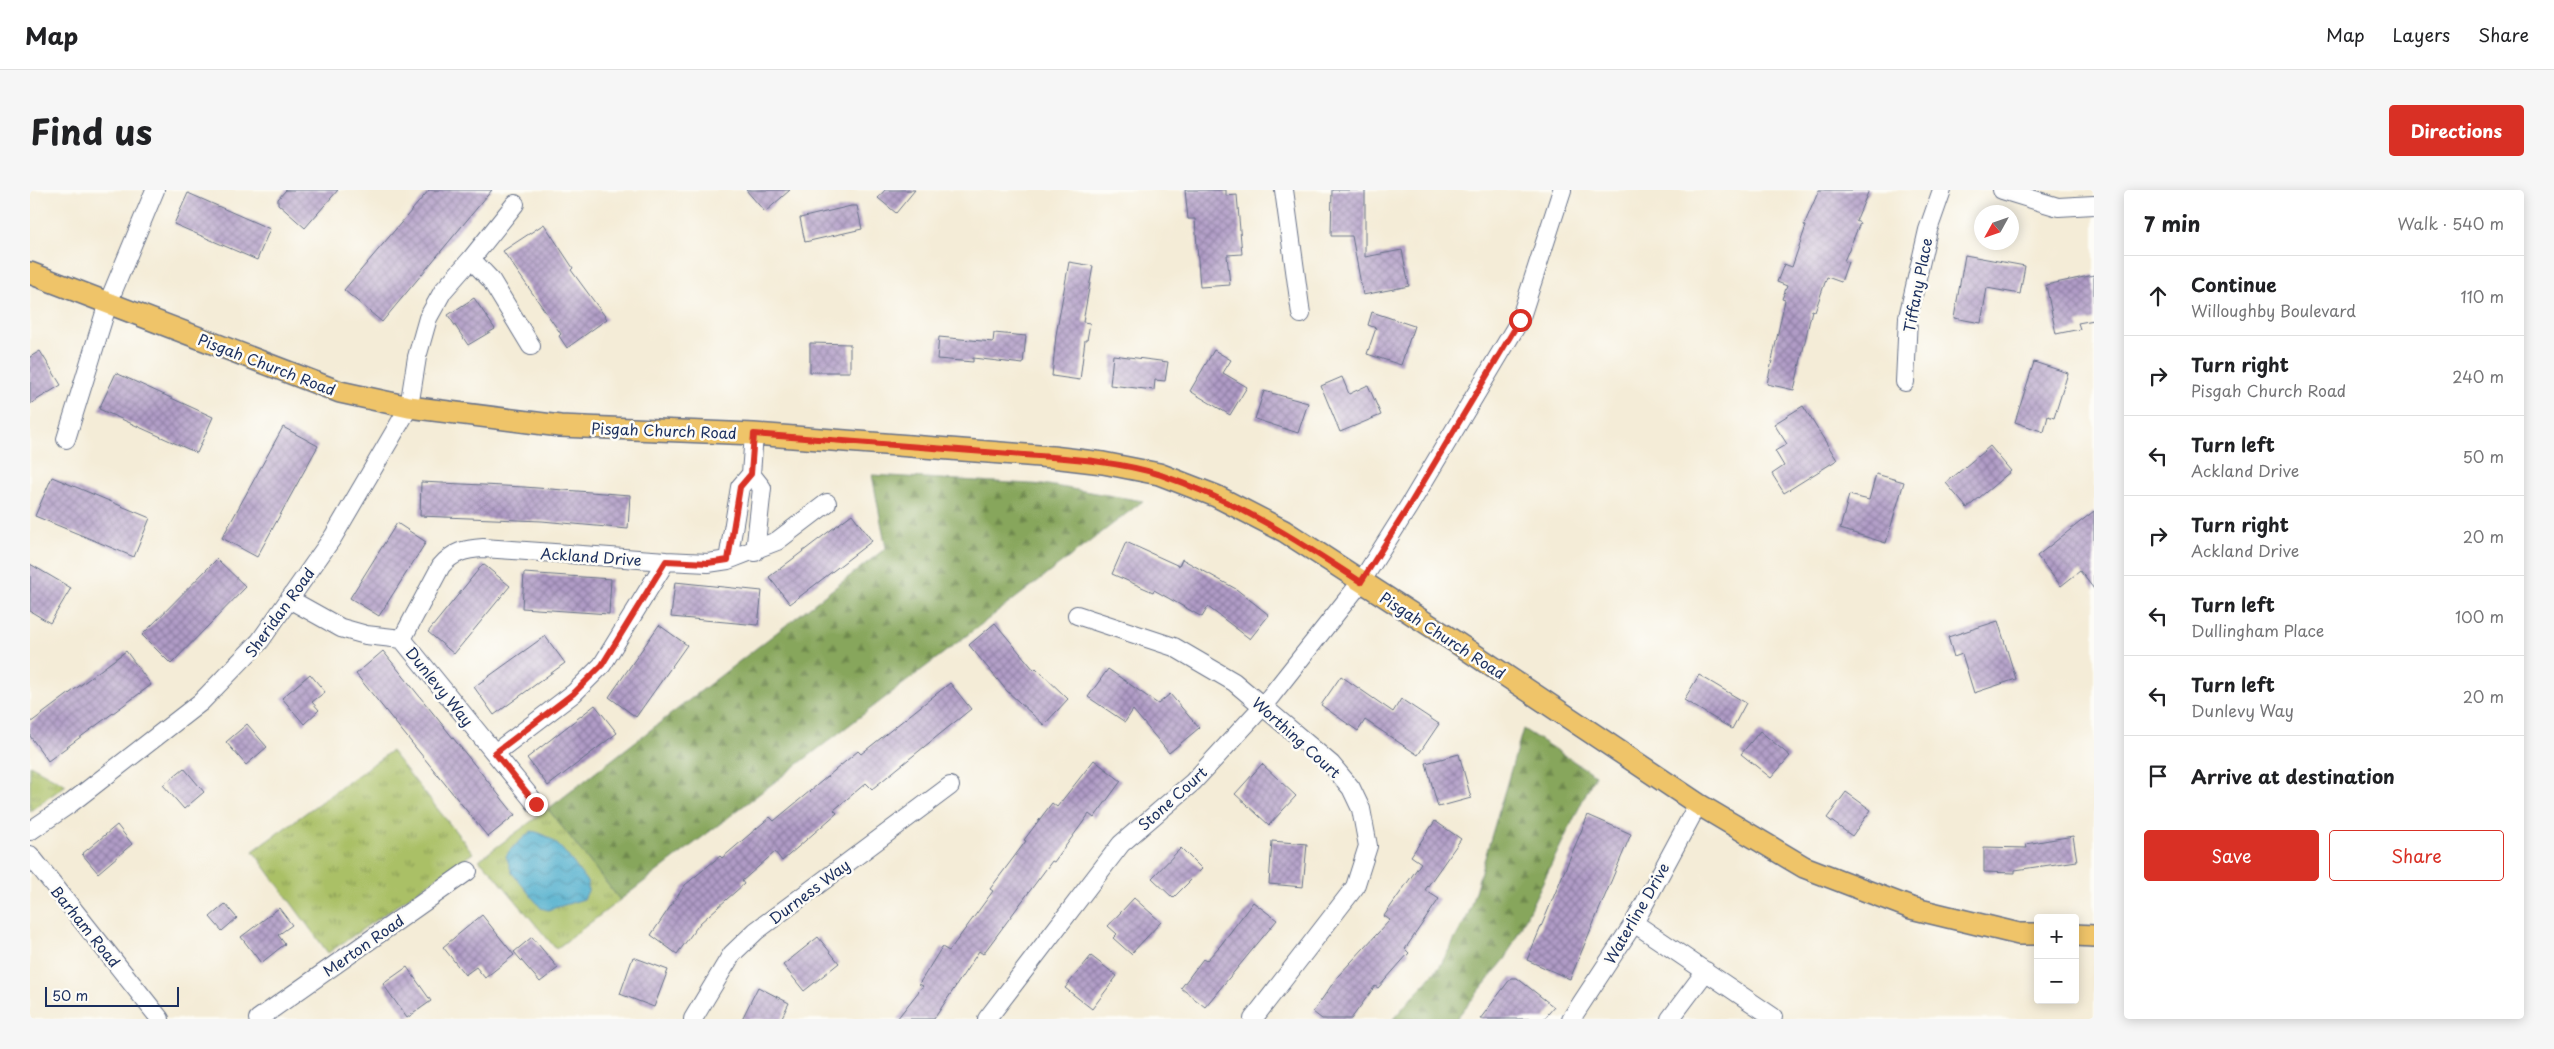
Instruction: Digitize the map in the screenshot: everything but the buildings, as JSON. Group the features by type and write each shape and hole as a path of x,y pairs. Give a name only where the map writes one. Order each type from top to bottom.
{"main road":[{"name":"Pisgah Church Road","path":"30,273 340,392 409,407 560,426 754,434 1052,457 1103,463 1159,474 1216,496 1284,531 1457,643 1698,804 1804,867 1911,908 2019,934 2034,934"},
{"path":"2079,936 2094,936"}],"street":[{"path":"66,439 108,303 155,190"},
{"path":"1284,190 1301,314"},
{"name":"Tiffany Place","path":"1905,382 1908,317 1928,230 1942,190"},
{"path":"2002,190 2058,207 2094,206"},
{"name":"Stone Court","path":"987,1019 1121,844 1193,782 1263,706 1361,582 1414,498 1520,320 1561,191"},
{"path":"409,407 417,357 428,318 443,291 471,260 515,204"},
{"path":"471,260 491,280 531,346"},
{"name":"Sheridan Road","path":"30,831 71,803 201,702 260,641 332,537 409,407"},
{"path":"728,560 740,487 751,474 754,434"},
{"path":"751,474 762,488 755,552"},
{"name":"Ackland Drive","path":"402,639 442,566 449,556 459,551 483,548 708,563 728,560 755,552 777,541 828,503"},
{"path":"495,753 574,693 602,665 666,561"},
{"name":"Dunlevy Way","path":"289,599 341,628 366,635 402,639 536,804"},
{"name":"Worthing Court","path":"1077,615 1174,647 1234,682 1330,764 1351,788 1361,809 1368,846 1355,887 1253,1019"},
{"name":"Durness Way","path":"693,1019 732,954 756,931 950,786"},
{"name":"Waterline Drive","path":"1571,1019 1634,923 1698,804"},
{"name":"Barham Road","path":"30,855 160,1019"},
{"name":"Merton Road","path":"258,1019 468,871"},
{"path":"1634,923 1773,1017"},
{"path":"1670,1019 1706,971"}],"green space":[{"path":"872,475 1048,485 1143,501 620,900 548,809 886,548"},
{"path":"1523,729 1595,775 1506,958 1456,1019 1393,1019 1440,966 1468,915"},
{"path":"391,751 473,853 328,953 253,851"},
{"path":"30,765 66,785 30,811"},
{"path":"548,809 620,900 556,949 490,870 479,860"}],"water":[{"path":"531,831 549,838 564,851 588,883 588,891 584,899 548,910 541,908 512,873 506,856"}],"route":[{"path":"536,804 495,753 589,680 602,665 666,561 708,563 728,560 740,487 751,474 754,434 1052,457 1103,463 1159,474 1216,496 1284,531 1361,582 1409,506 1520,320"}]}
